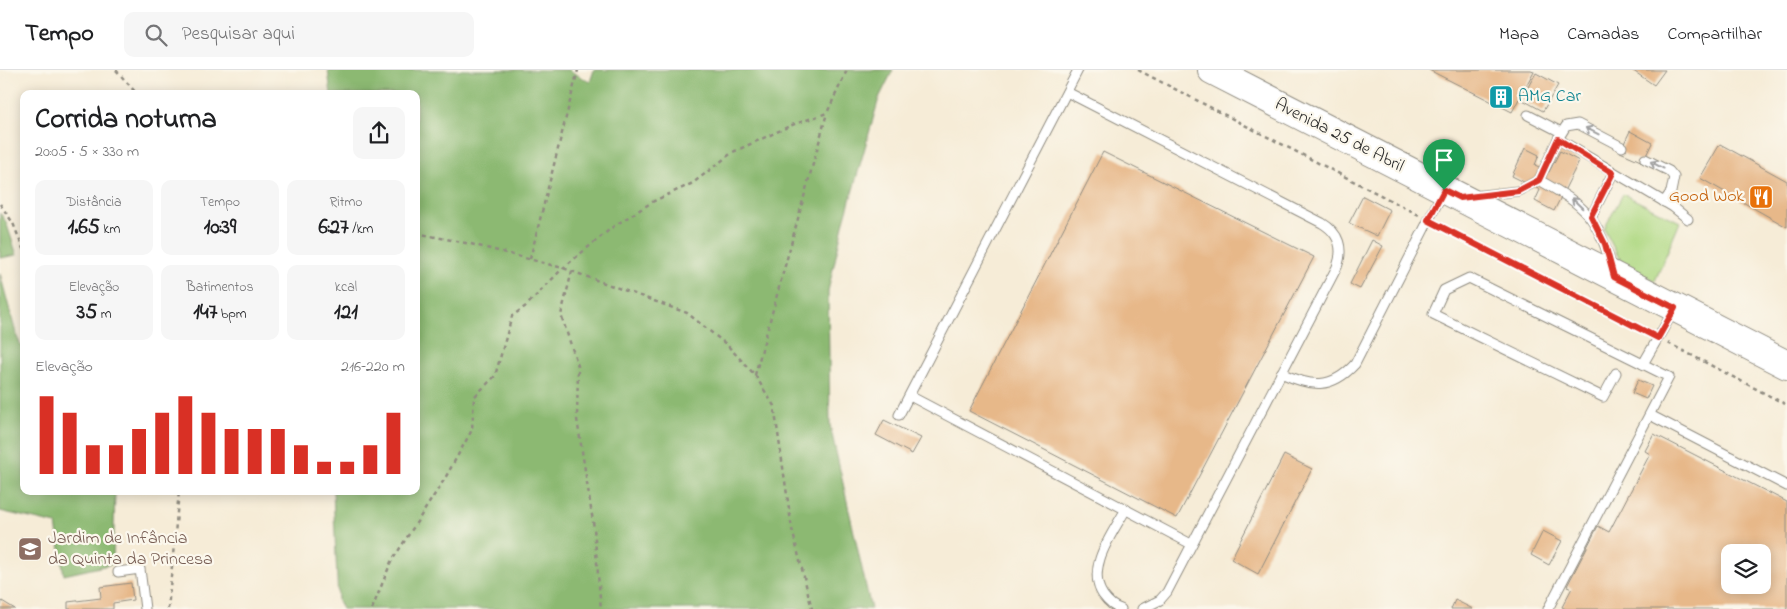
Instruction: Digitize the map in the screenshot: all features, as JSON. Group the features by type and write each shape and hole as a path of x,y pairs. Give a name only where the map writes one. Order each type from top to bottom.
{"main road":[{"name":"Avenida 25 de Abril","path":"1212,70 1787,365"}],"lane":[{"path":"900,415 1078,70"},
{"path":"1066,92 1313,219 1333,232 1341,249 1338,262 1167,592 1160,600 1142,609"},
{"path":"1528,115 1613,173 1664,202 1688,220"},
{"path":"1281,373 1306,383 1321,384 1336,380 1350,370 1359,358 1428,220 1452,194 1518,191 1539,180 1559,135 1566,126 1578,124 1622,147"},
{"path":"1645,159 1669,171 1674,177 1671,192 1664,202"},
{"path":"1591,216 1613,173"},
{"path":"1539,180 1572,198 1591,216 1605,244 1614,277"},
{"path":"1548,609 1669,377 1469,278 1444,290 1433,314 1603,397 1616,373"},
{"path":"1643,364 1675,308"},
{"path":"910,396 1192,544"},
{"path":"1650,415 1787,486"},
{"path":"1121,609 1107,601 1101,592 1097,570 1099,560 1126,509"},
{"path":"118,572 140,569 145,609"}],"path":[{"path":"116,70 134,90"},
{"path":"530,259 578,70"},
{"path":"755,375 827,112 847,70"},
{"path":"1138,70 1787,405"},
{"path":"372,609 390,562 444,480 472,430 474,397 495,376 512,316 526,306 564,268 614,226 654,201 693,183 733,152 792,125 827,112"},
{"path":"0,204 13,223 20,241"},
{"path":"420,234 471,244 564,268 687,313 727,345 755,375 774,406 792,529 812,609"},
{"path":"572,271 561,315 578,366 577,420 594,528 601,609"},
{"path":"168,609 180,495"}],"green space":[{"path":"328,70 569,70 590,82 594,70 893,70 879,98 843,225 828,291 830,425 871,609 342,609 338,601 333,495 420,495 420,90 330,90"},
{"path":"1623,194 1680,222 1655,281 1622,264 1604,229"},
{"path":"0,213 6,222 17,255 0,258"},
{"path":"0,274 20,343 20,495 115,495 113,564 64,575 56,524 0,511"}],"building":[{"name":"AMG Car","path":"1429,70 1531,70 1534,71 1512,112"},
{"path":"1632,70 1665,70 1654,85"},
{"path":"1536,73 1558,85 1543,111 1521,99"},
{"path":"1630,131 1652,143 1643,162 1620,152"},
{"name":"Good Wok","path":"1720,144 1787,181 1787,227 1700,178"},
{"path":"1525,148 1539,155 1535,165 1549,172 1560,151 1579,161 1554,211 1535,201 1540,190 1512,176"},
{"path":"1103,152 1314,257 1177,518 969,411"},
{"path":"1363,196 1390,210 1377,236 1349,223"},
{"path":"1372,240 1383,246 1360,289 1350,284"},
{"path":"1638,380 1652,386 1646,399 1632,393"},
{"path":"884,420 921,438 912,454 876,435"},
{"path":"1654,434 1787,502 1787,609 1566,609 1562,607 1572,588 1567,586 1598,526 1609,532 1650,454 1645,451"},
{"path":"1284,455 1312,469 1258,574 1231,559"},
{"path":"1543,531 1562,541 1549,565 1531,555"},
{"path":"131,583 133,600 113,603 113,609 68,609 68,602 101,598 100,587"},
{"path":"1455,600 1473,609 1451,609"},
{"path":"2,601 15,609 0,609"}],"place":[{"name":"AMG Car","path":"1501,97"},
{"name":"Good Wok","path":"1761,197"},
{"name":"Jardim de Infância da Quinta da Princesa","path":"30,549"}],"route":[{"path":"1558,139 1613,173 1591,216 1605,244 1614,277 1675,308 1658,338 1428,220 1444,190 1460,198 1518,191 1539,180 1558,139"}]}
